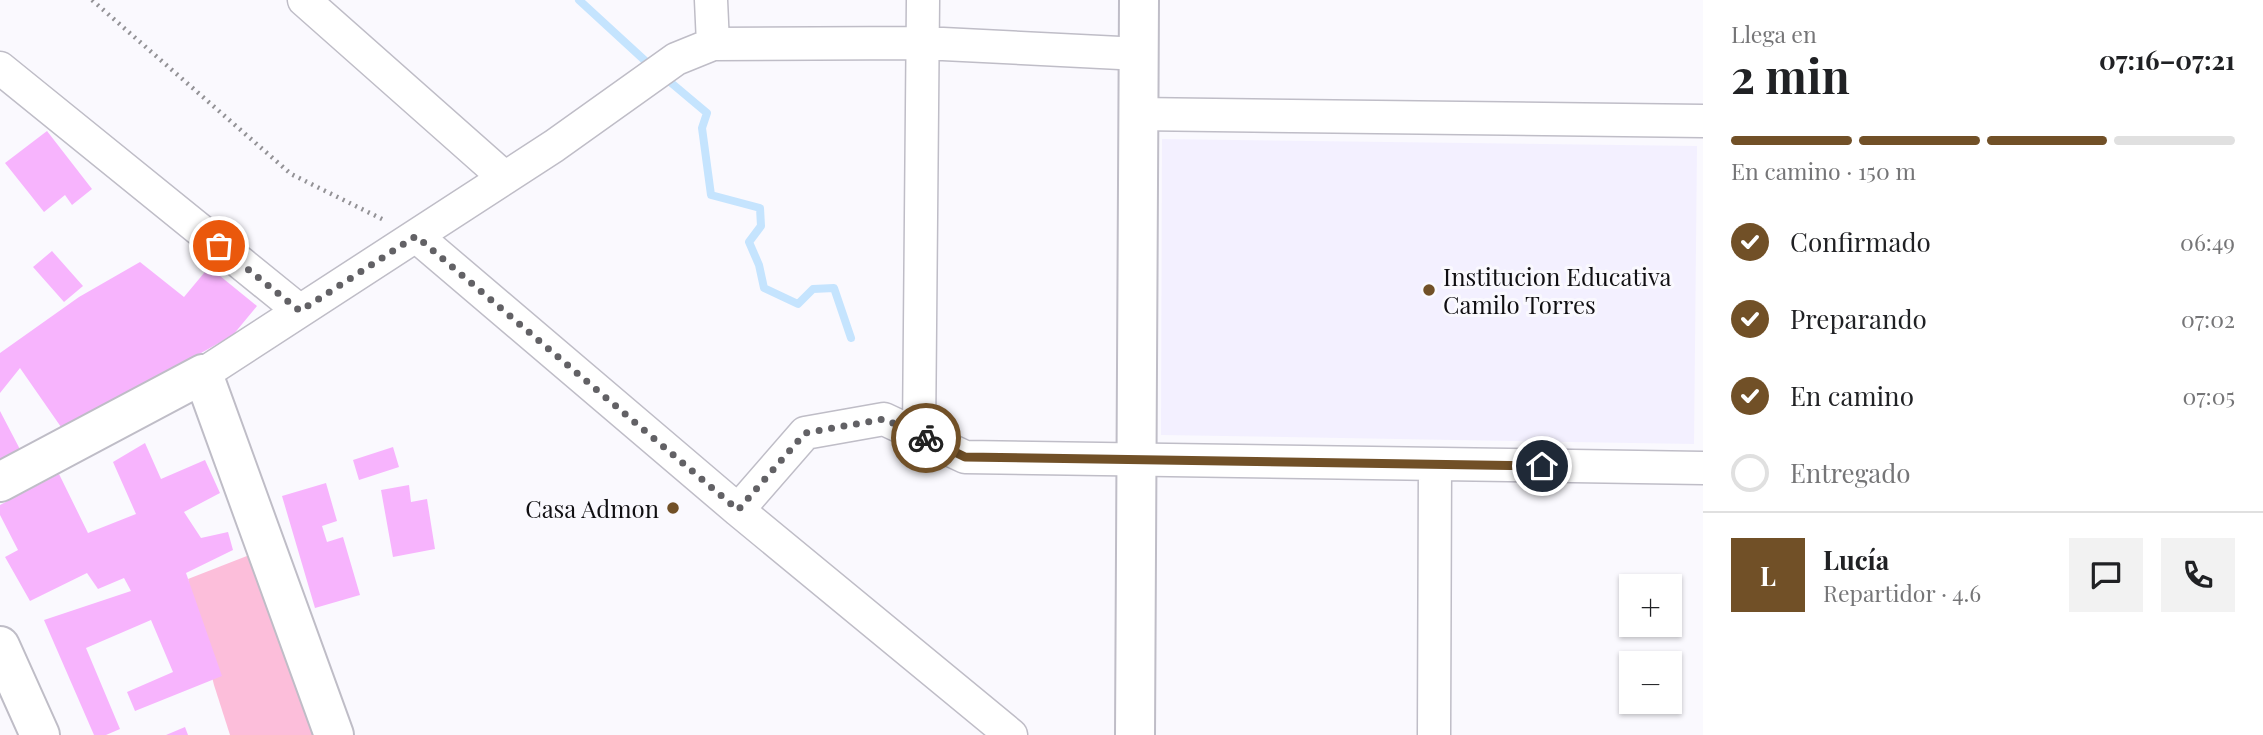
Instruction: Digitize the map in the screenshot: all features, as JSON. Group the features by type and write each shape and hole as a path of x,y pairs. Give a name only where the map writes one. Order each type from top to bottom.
{"street":[{"path":"304,0 505,178"},
{"path":"711,0 713,44"},
{"path":"919,435 923,0"},
{"path":"1135,735 1139,0"},
{"path":"0,482 203,374 612,107 676,59 713,44 923,43 1140,54"},
{"path":"0,68 300,311"},
{"path":"1138,114 1703,121"},
{"path":"416,236 738,510 1011,735"},
{"path":"203,374 334,735"},
{"path":"738,510 805,433 884,419 965,457 1703,468"},
{"path":"1434,735 1435,464"},
{"path":"0,646 40,735"}],"path":[{"path":"92,0 291,174 416,236"}],"shaded area":[{"name":"Institucion Educativa Camilo Torres","path":"1162,139 1697,146 1694,444 1161,435"},
{"path":"252,554 313,735 230,735 214,685 188,579"}],"building":[{"path":"47,131 92,189 72,205 65,195 44,212 5,163"},
{"path":"52,251 83,286 64,302 33,267"},
{"path":"140,262 184,297 209,267 257,306 233,335 132,392 61,427 20,368 0,393 0,353 79,297"},
{"path":"0,411 24,457 0,469"},
{"path":"145,443 161,479 205,460 220,493 184,512 201,538 228,532 233,550 186,573 222,676 135,711 127,692 173,672 151,620 86,648 120,729 106,735 94,735 44,620 131,591 124,578 98,589 87,573 30,601 5,557 18,550 0,515 0,505 59,474 88,533 136,514 113,462"},
{"path":"393,447 399,467 359,480 353,460"},
{"path":"326,483 337,521 322,526 327,542 343,537 360,595 315,608 282,496"},
{"path":"409,485 411,502 427,499 435,549 393,557 381,490"},
{"path":"185,727 188,735 166,735"}],"waterway":[{"path":"579,0 653,68"},
{"path":"663,76 707,113 702,128 711,195 760,208 761,226 749,242 759,265 764,288 798,304 813,289 834,288 851,338"}],"way so far":[{"path":"219,246 300,311 416,236 738,510 805,433 884,419 926,438"}],"place":[{"name":"Institucion Educativa Camilo Torres","path":"1429,290"},
{"name":"Casa Admon","path":"673,508"}],"route":[{"path":"926,438 965,457 1542,466"}]}
